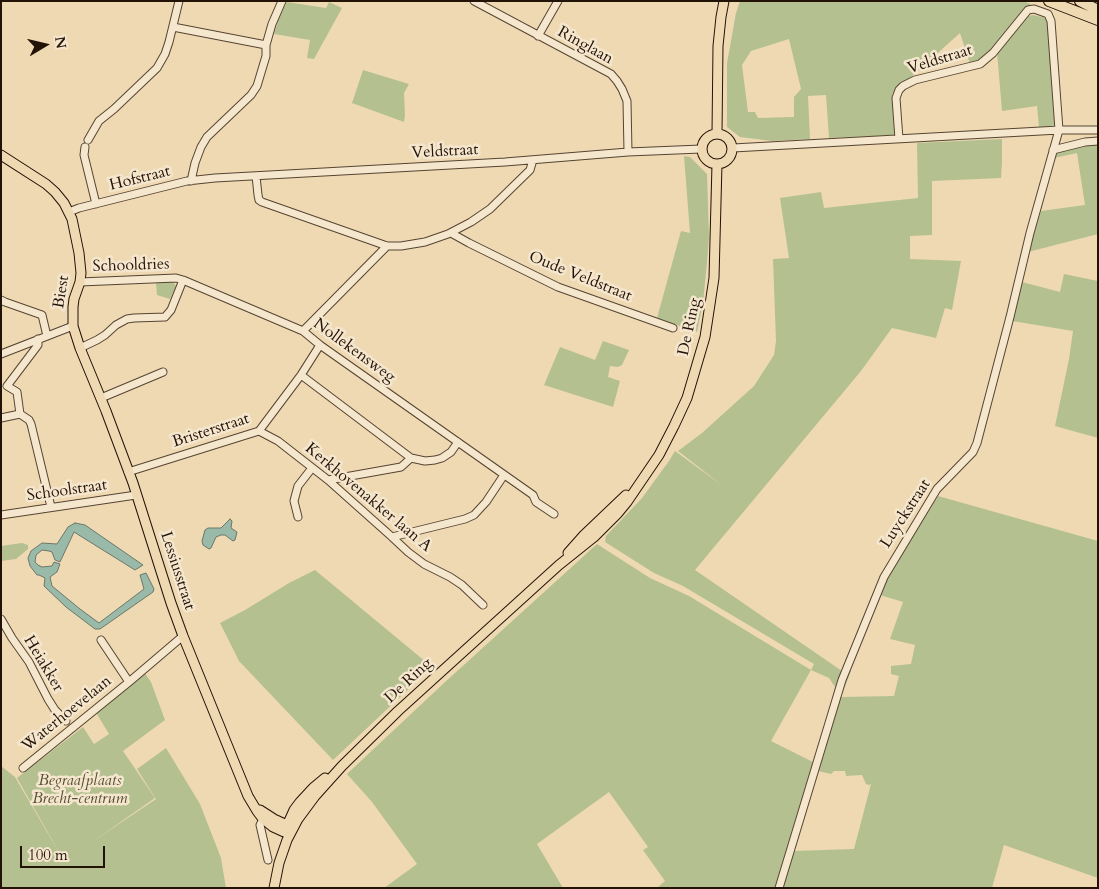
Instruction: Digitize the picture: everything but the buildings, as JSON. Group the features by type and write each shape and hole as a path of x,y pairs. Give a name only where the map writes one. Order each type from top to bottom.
{"highway":[{"path":"1049,1 1098,20"},
{"path":"1080,1 1098,10"}],"main road":[{"path":"717,133 718,46 724,1"},
{"path":"717,133 725,135 733,148 727,161 717,164 705,159 702,149 704,140 711,134 717,133"},
{"name":"Biest","path":"1,155 46,184 55,192 64,203 72,219 79,253 80,282 73,306 74,326 80,348"},
{"name":"De Ring","path":"287,830 298,820 315,796 342,766 398,711 618,513 659,455 687,398 705,337 714,278 717,164"},
{"name":"Lessiusstraat","path":"80,348 101,398 128,472 170,603 251,801 263,819 273,827 287,830"},
{"path":"270,888 274,858 294,810 313,788 342,766"},
{"name":"Lessiusstraat","path":"251,801 287,830"},
{"path":"274,888 287,830"}],"street":[{"path":"88,140 99,121 157,68 165,54 179,1"},
{"path":"190,181 201,147 207,137 251,95 257,86 266,56 266,45 272,24 282,1"},
{"name":"Ringlaan","path":"474,1 610,74 622,88 627,100 628,152"},
{"path":"538,36 558,1"},
{"name":"Veldstraat","path":"899,139 896,98 903,86 915,80 984,62 993,54 1028,10 1034,9 1048,14 1051,21 1059,130"},
{"path":"173,27 266,45"},
{"path":"733,148 1059,130 1098,130"},
{"name":"Luyckstraat","path":"778,888 842,680 884,577 937,489 974,452 1030,233 1059,130"},
{"path":"1053,150 1085,142 1098,141"},
{"name":"Hofstraat","path":"85,148 84,156 96,204"},
{"name":"Veldstraat","path":"190,181 534,160 628,152 702,149"},
{"path":"256,176 259,200 262,202 387,246 401,246 425,242 465,226 490,209 530,170 534,160"},
{"name":"Hofstraat","path":"68,212 190,181"},
{"name":"Oude Veldstraat","path":"452,232 469,243 558,287 673,328"},
{"path":"303,331 387,246"},
{"name":"Schooldries","path":"80,282 176,278 183,280"},
{"path":"80,348 106,335 116,325 127,319 166,316 171,310 183,280"},
{"name":"Nollekensweg","path":"183,280 303,331 320,345 533,495 536,502 554,514"},
{"path":"1,300 42,315 47,336"},
{"path":"1,354 74,326"},
{"path":"20,414 17,392 7,386 38,345 38,339"},
{"name":"Bristerstraat","path":"128,472 259,432 301,375 320,345"},
{"path":"101,398 163,372"},
{"path":"301,375 411,458 425,461 442,458 451,452 458,442"},
{"path":"1,418 20,414 29,420 50,507"},
{"name":"Kerkhovenakker laan A","path":"259,432 278,441 328,480 408,552 424,564 462,585 483,605"},
{"path":"328,480 401,467 411,458"},
{"path":"298,517 294,501 298,486 312,468"},
{"path":"392,537 465,519 474,515 486,502 504,475"},
{"name":"Schoolstraat","path":"1,515 136,495"},
{"name":"Heiakker","path":"1,619 29,662 55,710 66,721"},
{"name":"Waterhoevelaan","path":"23,768 183,636"},
{"name":"Waterhoevelaan","path":"101,640 129,682"},
{"path":"263,819 260,824 268,860"}],"green space":[{"path":"740,1 1023,1 1031,4 987,57 970,64 960,33 892,94 896,135 829,138 826,95 808,96 810,139 772,141 740,137 727,127 727,63","holes":["789,39 801,89 794,97 794,117 758,118 755,112 748,112 742,65 751,51"]},
{"path":"287,2 326,8 329,2 342,8 314,59 307,58 310,40 274,34 279,17"},
{"path":"1033,15 1046,18 1048,22 1056,126 1039,127 1037,106 1002,111 997,52 1028,16"},
{"path":"363,70 409,84 404,93 404,122 352,103"},
{"path":"1002,139 1001,178 932,181 932,235 910,236 910,259 961,261 952,310 945,308 936,338 892,328 861,371 695,570 842,671 843,668 851,671 841,697 894,696 899,676 891,674 891,666 911,664 915,645 890,639 903,602 880,595 890,573 938,496 1098,541 1098,878 1004,845 992,888 782,888 793,851 854,849 871,784 866,784 862,775 846,776 845,771 834,771 831,774 818,771 839,701 832,699 835,687 829,678 811,670 814,664 683,586 654,573 605,542 606,536 642,498 675,451 723,486 678,451 702,433 754,386 774,355 776,341 773,259 789,258 780,198 821,192 824,208 918,198 917,143"},
{"path":"1087,144 1098,144 1098,234 1028,252 1041,211 1085,205 1077,153 1054,158 1055,154"},
{"path":"684,156 690,157 707,174 709,237 703,303 697,332 657,318 681,231 690,233"},
{"path":"1064,274 1098,281 1098,438 1055,426 1073,331 1012,321 1022,282 1060,292"},
{"path":"173,282 176,286 170,299 157,295 156,283"},
{"path":"603,341 629,350 622,365 618,367 610,366 608,377 620,381 613,407 544,385 560,347 595,360"},
{"path":"22,543 28,545 28,549 16,559 1,561 1,546"},
{"path":"597,544 650,578 689,596 811,670 771,741 813,762 775,888 657,888 665,881 643,850 648,847 609,792 537,844 563,888 384,888 417,864 372,802 347,774"},
{"path":"315,570 432,667 333,760 239,661 220,623"},
{"name":"Begraafplaats Brecht-centrum","path":"144,672 151,682 165,720 123,751 155,798 92,842 156,799 137,769 166,748 200,804 221,858 226,888 1,888 1,766 15,777 64,861 17,778 83,727 94,744 109,734 95,711"}],"shaded area":[{"path":"230,519 232,521 231,528 237,532 235,540 233,541 225,535 221,535 216,537 211,548 209,549 203,545 202,541 205,530 208,528 221,528"},
{"path":"75,523 85,525 143,565 135,570 74,532 60,562 55,560 52,552 49,551 42,550 36,555 35,562 42,567 52,566 54,562 60,564 57,572 50,577 52,586 99,623 144,589 140,575 146,573 154,589 153,592 100,629 95,629 66,607 44,586 45,578 37,575 30,566 28,558 31,551 42,543 57,544 68,527"}]}
